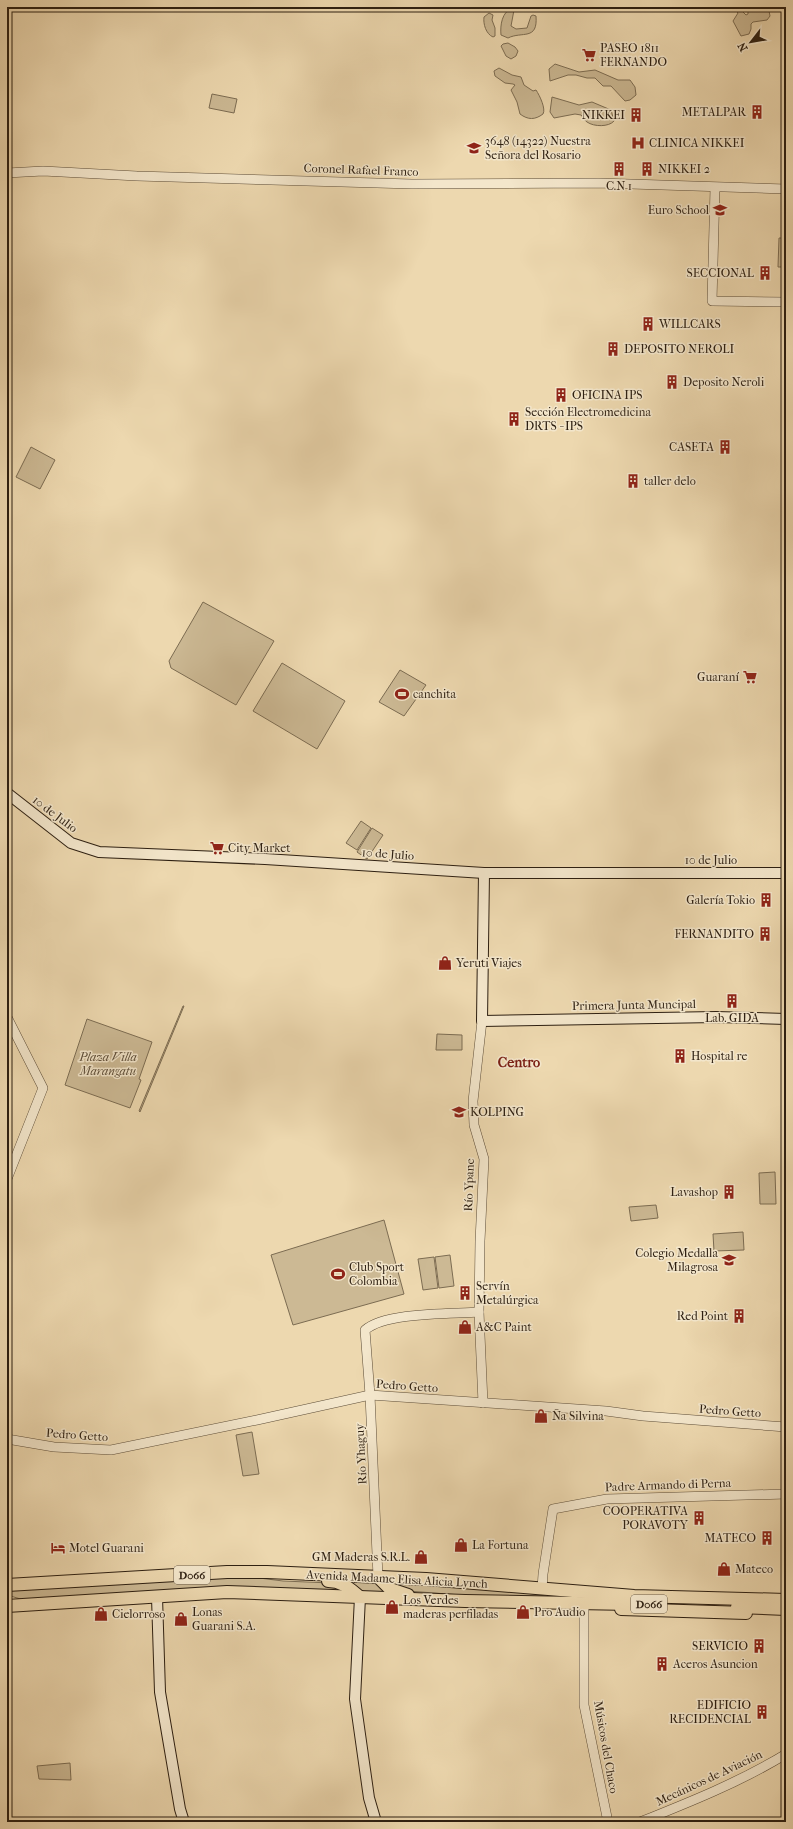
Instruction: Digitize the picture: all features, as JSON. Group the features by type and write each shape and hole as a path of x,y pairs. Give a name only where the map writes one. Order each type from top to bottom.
{"highway":[{"name":"Avenida Madame Elisa Alicia Lynch","path":"7,1585 227,1572 266,1572 426,1579 542,1590 586,1600"},
{"path":"266,1572 288,1579 338,1581 360,1596"},
{"path":"378,1577 386,1586 406,1595 455,1598 465,1601"},
{"path":"786,1594 601,1588 586,1600 598,1608 786,1615"},
{"name":"Avenida Madame Elisa Alicia Lynch","path":"7,1606 227,1592 465,1601 786,1600"},
{"path":"7,1597 28,1604"},
{"name":"Avenida Madame Elisa Alicia Lynch","path":"714,1601 786,1609"}],"main road":[{"name":"10 de Julio","path":"7,793 71,842 99,852 265,859 484,873 786,873"},
{"name":"Río Ypane","path":"482,1021 484,873"},
{"name":"Primera Junta Muncipal","path":"482,1021 716,1017 786,1019"},
{"path":"360,1596 355,1699 369,1798 376,1822"},
{"path":"157,1597 160,1692 180,1809 184,1822"}],"street":[{"name":"Coronel Rafael Franco","path":"7,173 43,171 412,184 483,185 599,183 715,188 786,189"},
{"path":"715,188 712,301 786,302"},
{"path":"7,1017 43,1088 7,1179"},
{"name":"Río Ypane","path":"482,1021 474,1101 474,1125 484,1159 480,1241 479,1312 483,1403"},
{"name":"Río Yhaguy","path":"378,1577 370,1395 364,1330 374,1324 401,1317 479,1312"},
{"name":"Pedro Getto","path":"7,1439 54,1447 111,1450 370,1395 606,1411 643,1416 786,1427"},
{"name":"Padre Armando di Perna","path":"542,1590 552,1509 607,1499 786,1494"},
{"name":"Músicos del Chaco","path":"586,1600 584,1705 608,1822"},
{"name":"Mecánicos de Aviación","path":"640,1822 705,1796 743,1778 786,1754"}],"green space":[{"path":"733,7 742,7 742,11 746,15 748,14 748,7 765,7 769,11 770,16 767,20 753,22 751,24 749,34 741,36 733,21 738,13"},
{"path":"512,8 514,10 511,26 516,29 527,28 531,16 536,16 536,24 532,32 508,38 501,35 502,19 506,12"},
{"path":"489,13 493,15 492,20 495,28 495,36 493,37 487,31 484,23 484,17"},
{"path":"508,43 515,47 518,51 516,56 511,59 506,56 501,46"},
{"path":"555,64 579,72 595,70 618,80 630,80 635,87 636,95 630,100 625,101 611,86 603,86 595,78 568,75 550,81 549,69"},
{"path":"499,68 512,75 521,77 524,85 533,91 536,90 541,99 544,112 543,114 532,118 520,114 517,102 511,90 515,85 505,83 495,76 494,71"},
{"path":"212,94 237,99 234,113 209,108"},
{"path":"552,97 579,105 592,102 611,110 614,121 605,125 590,124 581,115 575,114 554,118 550,112"},
{"path":"779,238 786,238 786,267 778,267"},
{"path":"31,447 55,460 40,489 16,477"},
{"path":"203,602 274,641 236,705 171,668 169,661"},
{"path":"282,663 345,701 317,749 253,711"},
{"name":"canchita","path":"400,670 426,685 404,716 379,702"},
{"path":"361,821 371,828 357,850 346,843"},
{"path":"372,828 383,835 367,859 357,852"},
{"path":"184,1006 140,1112 139,1111"},
{"name":"Plaza Villa Marangatu","path":"87,1019 152,1042 139,1079 141,1080 130,1108 65,1085"},
{"path":"437,1034 462,1035 462,1050 436,1050"},
{"path":"775,1172 776,1204 760,1204 759,1173"},
{"path":"656,1205 658,1218 631,1221 629,1207"},
{"name":"Club Sport Colombia","path":"384,1220 404,1294 293,1325 271,1255"},
{"path":"743,1232 744,1250 714,1251 713,1234"},
{"path":"450,1255 454,1286 439,1288 435,1257"},
{"path":"434,1257 438,1288 423,1290 418,1259"},
{"path":"252,1432 259,1474 243,1476 236,1435"},
{"path":"243,1576 283,1581 331,1583 350,1592 24,1600 7,1595 7,1589"},
{"path":"344,1580 373,1580 394,1593 359,1593"},
{"path":"384,1581 509,1590 551,1597 474,1596 408,1591"},
{"path":"70,1763 71,1780 39,1779 37,1766"}],"place":[{"name":"PASEO 1811 FERNANDO","path":"589,55"},
{"name":"METALPAR","path":"757,112"},
{"name":"NIKKEI","path":"636,115"},
{"name":"CLINICA NIKKEI","path":"638,143"},
{"name":"3648 (14322) Nuestra Señora del Rosario","path":"474,148"},
{"name":"C.N 1","path":"619,169"},
{"name":"NIKKEI 2","path":"647,169"},
{"name":"Euro School","path":"720,210"},
{"name":"SECCIONAL","path":"765,273"},
{"name":"WILLCARS","path":"648,324"},
{"name":"DEPOSITO NEROLI","path":"613,349"},
{"name":"Deposito Neroli","path":"672,382"},
{"name":"OFICINA IPS","path":"561,395"},
{"name":"Sección Electromedicina DRTS - IPS","path":"514,419"},
{"name":"CASETA","path":"725,447"},
{"name":"taller delo","path":"633,481"},
{"name":"Guaraní","path":"750,677"},
{"name":"canchita","path":"402,694"},
{"name":"City Market","path":"217,848"},
{"name":"Galería Tokio","path":"766,900"},
{"name":"FERNANDITO","path":"765,934"},
{"name":"Yeruti Viajes","path":"445,963"},
{"name":"Lab. GIDA","path":"732,1001"},
{"name":"Hospital re","path":"680,1056"},
{"name":"KOLPING","path":"459,1112"},
{"name":"Lavashop","path":"729,1192"},
{"name":"Colegio Medalla Milagrosa","path":"729,1260"},
{"name":"Club Sport Colombia","path":"338,1274"},
{"name":"Servín Metalúrgica","path":"465,1293"},
{"name":"Red Point","path":"739,1316"},
{"name":"A&C Paint","path":"465,1327"},
{"name":"Ña Silvina","path":"541,1416"},
{"name":"COOPERATIVA PORAVOTY","path":"699,1518"},
{"name":"MATECO","path":"767,1538"},
{"name":"La Fortuna","path":"461,1545"},
{"name":"Motel Guarani","path":"58,1548"},
{"name":"GM Maderas S.R.L.","path":"421,1557"},
{"name":"Mateco","path":"724,1569"},
{"name":"Los Verdes maderas perfiladas","path":"392,1607"},
{"name":"Pro Audio","path":"523,1612"},
{"name":"Cielorroso","path":"101,1614"},
{"name":"Lonas Guarani S.A.","path":"181,1619"},
{"name":"SERVICIO","path":"759,1646"},
{"name":"Aceros Asuncion","path":"662,1664"},
{"name":"EDIFICIO RECIDENCIAL","path":"762,1712"}],"district":[{"name":"Centro","path":"519,1062"}]}
